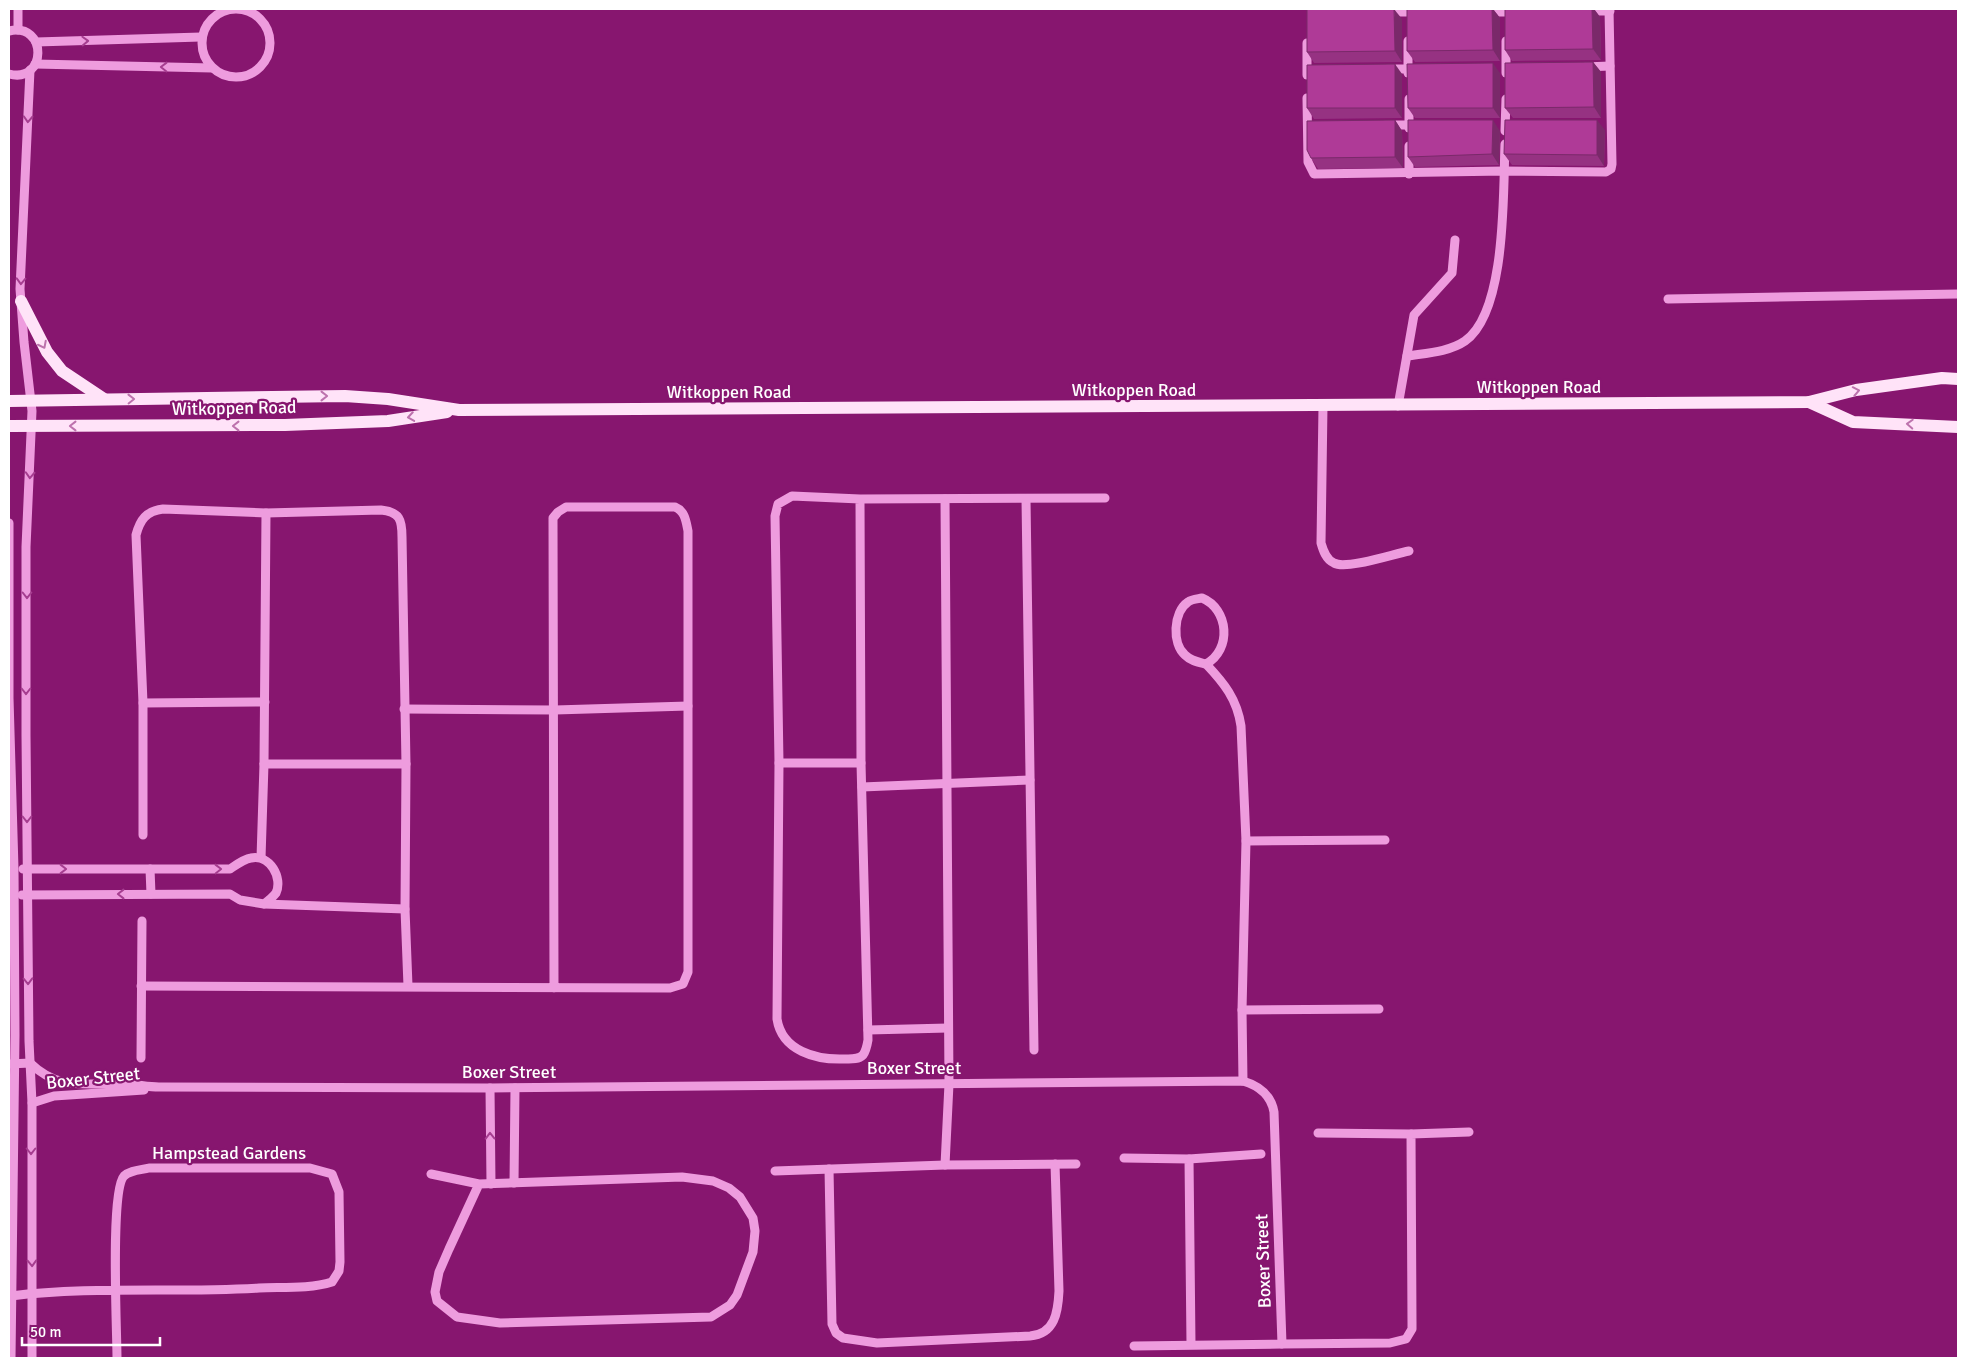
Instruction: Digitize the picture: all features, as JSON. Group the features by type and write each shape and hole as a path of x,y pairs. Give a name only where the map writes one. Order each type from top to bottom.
{"main road":[{"path":"21,301 47,352 62,371 104,399"},
{"name":"Witkoppen Road","path":"9,426 294,425 388,421 459,410 1398,406 1809,402 1856,390 1942,378 1958,379"},
{"name":"Witkoppen Road","path":"9,401 345,396 388,399 459,410"},
{"name":"Witkoppen Road","path":"1809,402 1853,422 1958,427"}],"street":[{"path":"18,9 13,30 31,36 36,42 38,57 33,67 21,301 32,427 26,547 27,895 32,1103 32,1358"},
{"path":"9,74 18,75 33,67 212,68 229,77 239,77 257,70 265,61 269,51 269,39 266,28 256,13 228,10 210,22 201,37 203,52 212,68"},
{"path":"1308,32 1312,69 1312,125 1308,162 1314,174 1504,171 1606,172 1611,169 1612,164 1606,124 1610,66 1610,10 1572,11"},
{"path":"1381,12 1408,18 1428,12"},
{"path":"1477,12 1506,18 1525,12"},
{"path":"1408,18 1409,174"},
{"path":"1407,356 1455,347 1466,340 1481,324 1494,283 1502,225 1506,124 1511,67 1506,18"},
{"path":"36,42 201,37"},
{"path":"1572,67 1610,66"},
{"path":"1497,68 1511,67"},
{"path":"1381,69 1428,68"},
{"path":"1372,125 1428,124"},
{"path":"1398,406 1414,315 1452,274 1454,240"},
{"path":"1668,298 1958,294"},
{"path":"1323,406 1321,544 1324,554 1334,564 1346,565 1409,551"},
{"path":"860,499 861,763 867,1048 858,1058 822,1059 802,1052 786,1039 778,1028 779,763 774,516 778,504 792,496 860,499 1105,498"},
{"path":"944,1165 949,1084 945,499"},
{"path":"1026,499 1034,1050"},
{"path":"141,986 408,986 554,988 670,988 686,981 688,972 688,531 685,516 681,510 675,507 571,507 558,512 552,523 555,710 554,988"},
{"path":"143,835 143,703 136,535 139,524 149,512 163,509 266,513 381,510 397,514 402,524 406,764 405,909 408,986"},
{"path":"261,858 265,702 266,513"},
{"path":"9,523 9,698 14,895 11,1358"},
{"path":"1206,664 1214,660 1221,649 1222,617 1213,602 1202,598 1186,603 1180,610 1176,621 1177,644 1184,654 1194,661 1206,664 1233,696 1239,711 1246,841 1242,1010 1243,1081"},
{"path":"143,703 265,702"},
{"path":"404,709 555,710 688,706"},
{"path":"779,763 861,763"},
{"path":"264,764 406,764"},
{"path":"862,786 1030,780"},
{"path":"1246,841 1386,840"},
{"path":"12,874 27,869 230,869 252,858 261,858 273,867 278,884 275,894 264,904"},
{"path":"150,869 151,894"},
{"path":"14,895 230,894 240,900 264,904 405,909"},
{"path":"141,1058 142,921"},
{"path":"1242,1010 1378,1009"},
{"path":"868,1030 948,1028"},
{"path":"12,1064 30,1062"},
{"name":"Boxer Street","path":"30,1062 44,1075 61,1083 125,1084 159,1087 515,1088 1243,1081 1259,1088 1271,1099 1274,1112 1282,1344"},
{"name":"Boxer Street","path":"32,1103 54,1096 123,1093 159,1087"},
{"path":"490,1088 491,1184"},
{"path":"514,1182 515,1088"},
{"path":"1318,1133 1411,1134 1469,1132"},
{"path":"1134,1346 1402,1341 1410,1334 1412,1322 1411,1134"},
{"path":"1124,1158 1189,1159 1261,1154"},
{"path":"1189,1159 1191,1344"},
{"path":"829,1169 832,1324 836,1333 844,1338 877,1343 1030,1336 1042,1334 1050,1327 1058,1309 1059,1291 1055,1164"},
{"path":"775,1171 944,1165 1076,1164"},
{"name":"Hampstead Gardens","path":"11,1296 33,1293 116,1290 221,1290 332,1282 339,1271 340,1262 339,1192 334,1178 328,1172 310,1168 149,1168 128,1172 119,1183 118,1193 116,1290 117,1358"},
{"path":"431,1174 479,1184 682,1177 713,1181 729,1188 748,1208 755,1230 753,1252 737,1295 730,1305 711,1317 500,1323 458,1317 437,1301 435,1292 449,1249 479,1184"}],"building":[{"path":"1307,9 1394,9 1395,51 1307,52"},
{"path":"1407,9 1492,9 1493,50 1407,51"},
{"path":"1505,9 1592,9 1593,49 1505,50"},
{"path":"1593,62 1594,107 1505,108 1505,63"},
{"path":"1493,63 1493,108 1408,108 1407,64"},
{"path":"1395,64 1395,108 1307,108 1307,65"},
{"path":"1395,120 1395,157 1311,158 1307,150 1307,121"},
{"path":"1408,120 1493,120 1492,154 1408,157"},
{"path":"1505,120 1597,120 1597,155 1504,154"}]}
